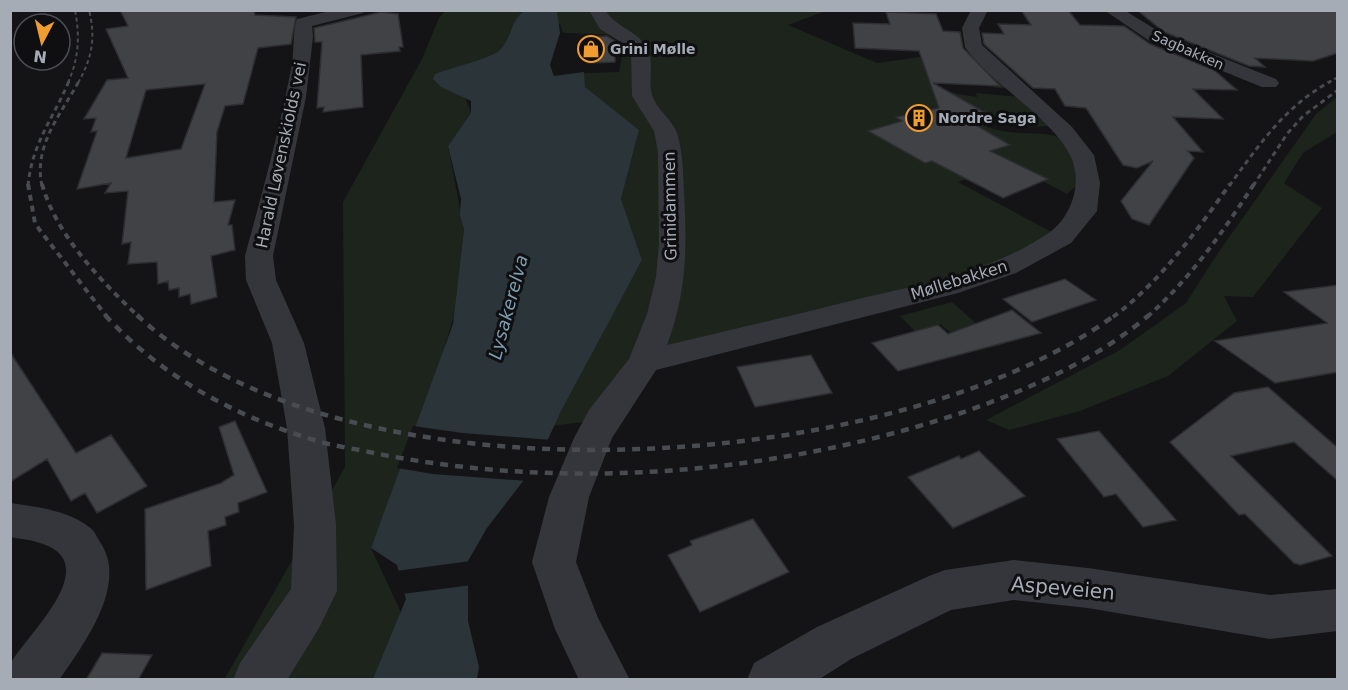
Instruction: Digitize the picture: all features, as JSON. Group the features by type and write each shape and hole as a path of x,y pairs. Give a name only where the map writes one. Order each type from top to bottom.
{"street":[{"name":"Harald Løvenskiolds vei","path":"295,17 357,10"},
{"name":"Grinidammen","path":"597,10 606,25 634,42 640,51 642,96 665,131 670,152 673,244 671,277 663,314 644,362 602,420 593,438 569,497 554,562 579,630 605,680"},
{"name":"Møllebakken","path":"644,362 947,287 1006,267 1061,237 1084,211 1088,183 1082,155 1064,132 974,47 968,36 970,25 980,10"},
{"name":"Sagbakken","path":"1112,10 1157,38 1269,83"},
{"name":"Harald Løvenskiolds vei","path":"258,680 303,613 314,591 315,525 306,429 288,343 261,280 259,256 302,64 306,29 295,17"},
{"path":"10,520 38,523 65,532 86,551 90,572 82,603 29,680"},
{"name":"Aspeveien","path":"772,680 834,644 945,590 1014,580 1088,588 1270,617 1338,610"}],"shaded area":[{"path":"445,11 826,11 788,25 877,63 971,50 1009,88 990,86 925,70 929,81 952,93 977,97 976,93 1022,97 1050,126 1021,127 985,113 965,118 1007,132 1038,133 1062,139 1070,148 1075,163 1076,186 1067,194 1009,163 958,182 1061,237 1006,267 668,357 602,420 551,426 642,260 621,199 639,130 597,100 585,87 583,73 619,72 626,35 563,33 560,24 528,47 433,80 465,97 471,113 448,146 464,229 454,316 429,396 371,548 432,679 224,680 345,467 343,202 422,59 439,18"},
{"path":"1337,97 1337,132 1303,153 1284,183 1322,208 1253,297 1224,296 1237,321 1168,376 1080,411 1009,430 986,420 1120,350 1186,303 1218,253 1316,114"},
{"path":"952,302 979,326 951,333 940,324 915,331 900,316"}],"water":[{"name":"Lysakerelva","path":"524,11 557,11 560,33 550,65 554,76 584,72 585,87 639,130 621,199 642,260 561,411 537,463 487,528 468,561 468,621 479,667 477,679 373,679 406,599 397,565 371,548 453,324 464,229 460,215 461,199 448,146 471,113 471,101 441,87 433,79 435,74 499,51 519,15"}],"pier":[{"path":"413,426 463,433 551,440 540,465 527,481 433,474 397,468"},
{"path":"471,561 472,585 402,594 396,571"}],"building":[{"path":"120,10 254,10 255,15 296,17 291,44 258,48 243,104 225,106 217,132 214,202 235,200 228,225 232,225 235,250 211,256 217,297 191,304 190,294 179,297 179,288 169,290 168,281 158,284 157,262 128,264 131,242 122,244 128,191 105,193 111,183 77,189 97,131 91,132 96,118 84,119 107,80 128,78 106,29 128,26","holes":["205,84 181,149 126,158 146,90"]},
{"path":"1021,10 1068,10 1080,25 1124,26 1150,44 1214,70 1237,90 1193,89 1223,119 1173,117 1203,152 1188,151 1194,158 1149,225 1132,219 1121,201 1153,161 1137,168 1123,165 1086,108 1065,106 1055,89 1033,88 984,44 982,33 1004,34 998,24 1031,25"},
{"path":"1137,10 1338,10 1338,53 1313,61 1255,58 1265,67 1249,66 1164,32"},
{"path":"381,12 398,14 403,47 399,47 400,51 361,55 363,107 323,112 324,107 317,108 322,42 315,42 314,28"},
{"path":"886,12 936,14 943,31 960,32 963,48 1000,86 933,83 986,113 964,118 1010,145 990,151 1048,179 1003,198 932,161 925,163 868,131 902,121 896,117 939,108 919,51 855,48 853,23 890,24"},
{"path":"607,36 615,41 615,62 589,63 591,37"},
{"path":"1065,279 1096,300 1032,322 1003,299"},
{"path":"1338,285 1338,372 1275,383 1215,341 1327,323 1284,292"},
{"path":"1012,310 1041,333 898,371 872,343 938,325 948,334"},
{"path":"10,352 76,453 111,435 147,486 97,513 85,493 71,501 47,459 10,482"},
{"path":"811,355 832,393 755,407 737,367"},
{"path":"1268,387 1338,448 1338,481 1294,442 1231,456 1332,556 1300,565 1294,563 1245,514 1239,515 1170,442 1234,393"},
{"path":"235,421 267,492 238,503 239,512 225,517 226,525 208,531 211,566 146,590 145,509 221,483 234,475 219,427"},
{"path":"1099,431 1176,520 1143,527 1116,494 1104,497 1057,439"},
{"path":"979,451 1025,496 953,528 908,477 959,456 961,459"},
{"path":"753,519 789,572 700,612 668,555 692,545 690,541"},
{"path":"102,653 152,655 138,680 86,680"}],"railway":[{"path":"68,83 78,47 75,10"},
{"path":"79,81 87,65 91,48 92,30 89,10"},
{"path":"1328,83 1338,77"},
{"path":"28,185 39,144 69,81"},
{"path":"42,186 40,171 45,144 79,81"},
{"path":"1229,186 1286,115 1314,91 1331,81"},
{"path":"1253,186 1287,134 1303,116 1338,90"},
{"path":"42,184 49,203 69,239 95,273 137,315"},
{"path":"1113,317 1162,272 1230,184"},
{"path":"1147,317 1178,287 1205,254 1254,184"},
{"path":"28,185 35,223 107,317"},
{"path":"137,315 230,378 346,421 480,444 621,450 763,438 898,411 1018,370 1115,315"},
{"path":"107,317 150,357 201,392 256,419 314,440 442,464 517,472 592,474 668,471 743,463 817,451 890,434 961,413 1060,373 1106,346 1149,315"}],"place":[{"name":"Grini Mølle","path":"591,49"},
{"name":"Nordre Saga","path":"919,118"}]}
